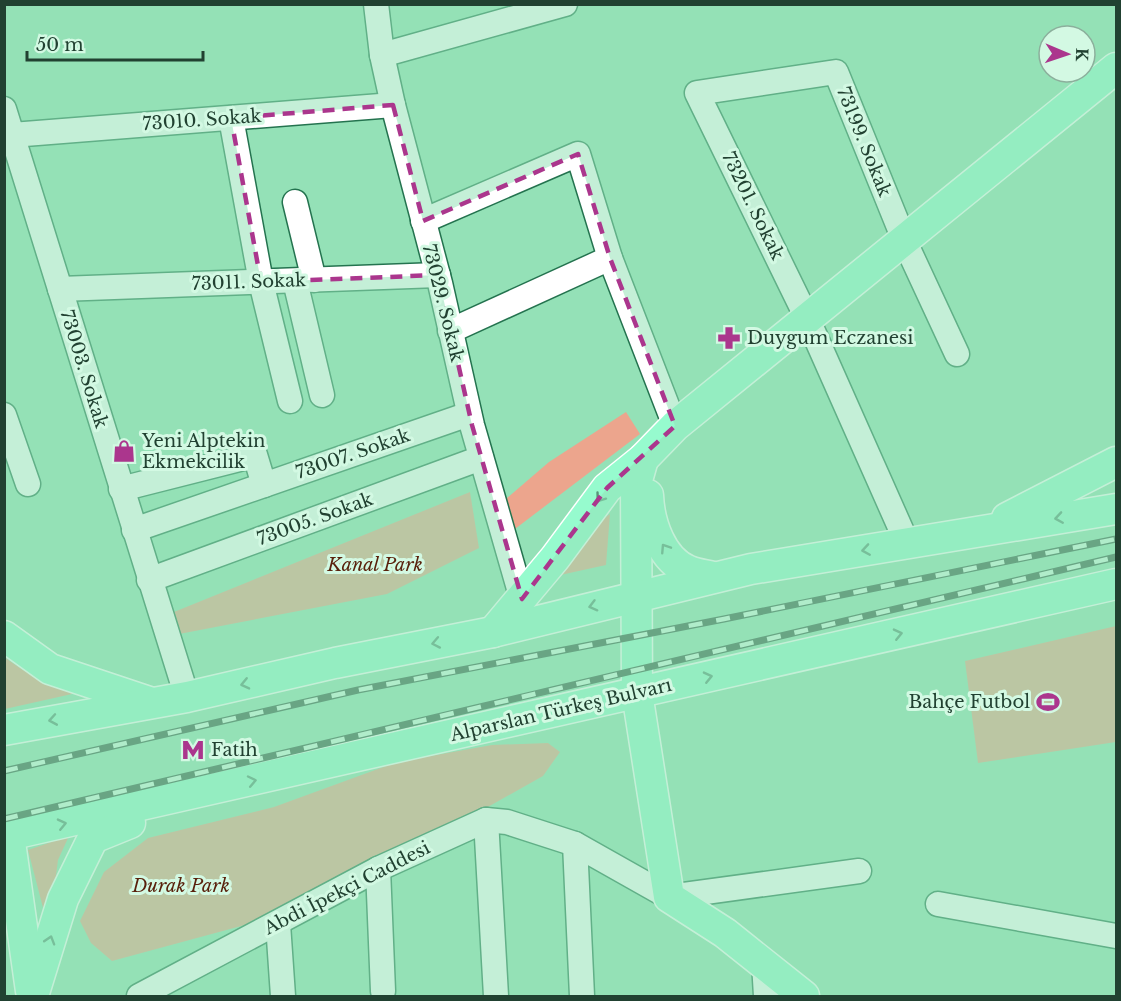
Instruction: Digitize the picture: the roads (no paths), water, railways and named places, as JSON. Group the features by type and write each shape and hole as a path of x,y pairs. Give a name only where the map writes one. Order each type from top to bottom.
{"main road":[{"path":"493,632 522,599 607,488 643,459 675,426 905,242 1116,68"},
{"path":"643,459 649,514 664,551 687,571 712,577"},
{"path":"643,459 636,484 637,693 669,897 725,933 804,996"},
{"path":"986,530 1116,462"},
{"path":"4,730 187,697 333,664 493,632 712,577 1116,509"},
{"name":"Alparslan Türkeş Bulvarı","path":"7,836 1116,584"},
{"path":"4,636 50,669 152,703"},
{"path":"33,996 63,899 93,838 207,791"},
{"path":"7,836 33,996"}],"street":[{"name":"73029. Sokak","path":"376,4 382,56 393,105 438,275 469,414 522,599"},
{"path":"382,56 563,5"},
{"name":"73199. Sokak","path":"697,93 836,72 905,242"},
{"name":"73201. Sokak","path":"697,93 808,320 907,543"},
{"name":"73010. Sokak","path":"12,135 393,105"},
{"name":"73003. Sokak","path":"4,110 187,697"},
{"path":"231,118 261,282 290,401"},
{"path":"423,221 578,154 610,258 675,426"},
{"path":"295,202 304,280 322,395"},
{"path":"905,242 957,354"},
{"path":"450,331 610,258"},
{"name":"73011. Sokak","path":"60,289 438,275"},
{"name":"73007. Sokak","path":"134,530 469,414"},
{"path":"4,415 28,484"},
{"path":"121,489 255,455 264,485"},
{"name":"73005. Sokak","path":"149,580 481,458"},
{"path":"496,996 486,820 507,822 575,844 669,897 859,871"},
{"name":"Abdi İpekçi Caddesi","path":"139,996 378,869 486,820"},
{"path":"575,844 582,996"},
{"path":"378,869 383,990"},
{"path":"938,904 1116,936"},
{"path":"278,924 283,996"},
{"path":"764,963 766,996"}],"railway":[{"path":"4,771 358,690 724,619 1116,539"},
{"path":"4,819 1116,557"}],"place":[{"name":"Duygum Eczanesi","path":"729,338"},
{"name":"Yeni Alptekin Ekmekcilik","path":"124,451"},
{"name":"Bahçe Futbol","path":"1048,702"},
{"name":"Fatih","path":"193,750"}],"park label":[{"name":"Kanal Park","path":"375,565"},
{"name":"Durak Park","path":"181,886"}]}
